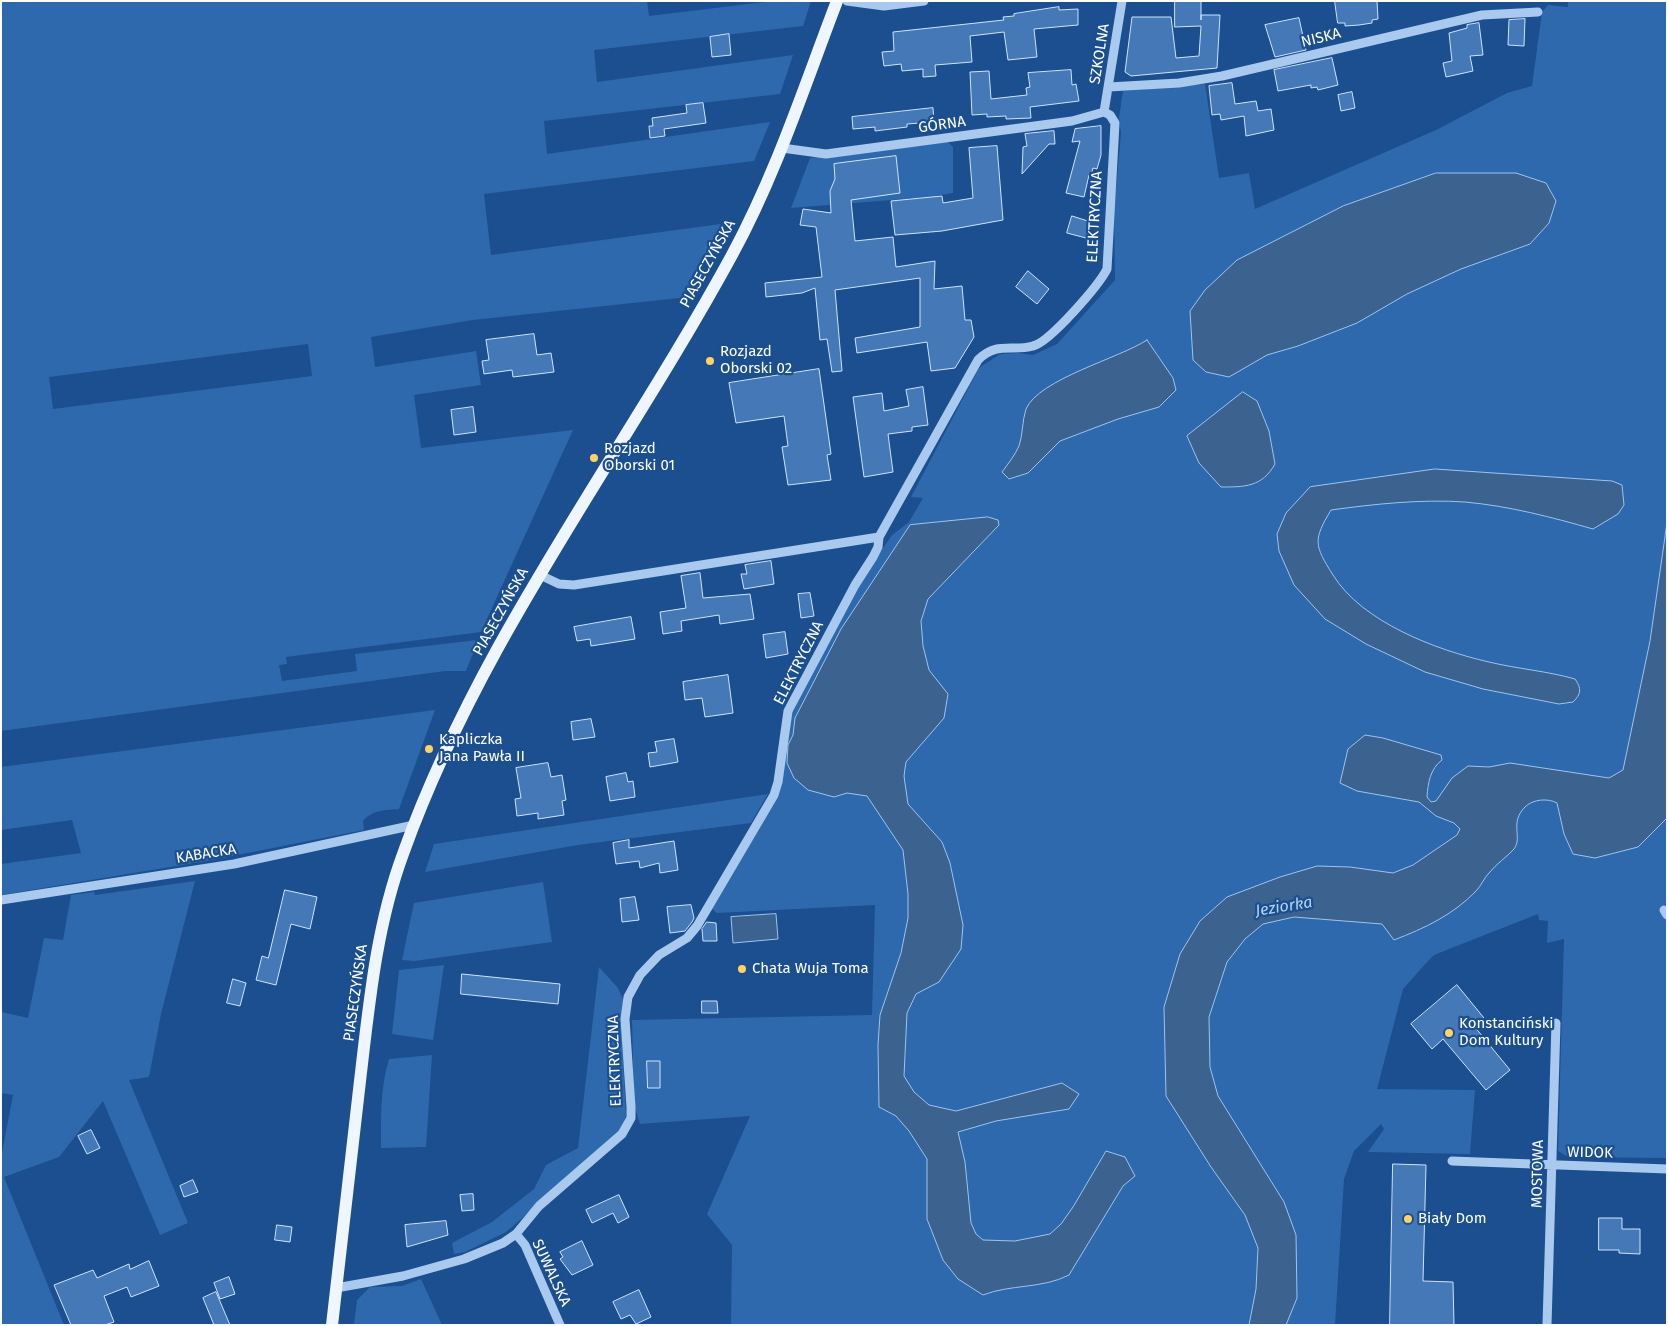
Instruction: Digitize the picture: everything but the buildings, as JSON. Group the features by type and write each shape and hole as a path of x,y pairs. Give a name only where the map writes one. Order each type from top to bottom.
{"main road":[{"name":"PIASECZYŃSKA","path":"332,1325 376,961 393,882 414,825 473,695 540,575 681,344 732,256 754,213 782,148 837,1"}],"street":[{"path":"847,1 884,6 924,1"},
{"name":"SZKOLNA","path":"1104,112 1122,1"},
{"name":"NISKA","path":"1109,87 1179,83 1222,76 1473,17 1538,12"},
{"name":"GÓRNA","path":"782,148 826,154 1072,121 1104,112"},
{"name":"ELEKTRYCZNA","path":"336,1288 403,1276 464,1259 503,1243 516,1234 539,1206 588,1166 627,1126 631,1107 625,1019 628,997 640,974 653,961 686,938 697,926 774,795 778,782 788,711 855,585 873,557 878,547 879,537 978,360 985,353 1005,346 1032,346 1048,337 1101,281 1106,269 1115,123 1110,115 1104,112"},
{"path":"540,575 559,584 574,585 879,537"},
{"name":"KABACKA","path":"1,900 234,864 414,825"},
{"name":"MOSTOWA","path":"1547,1325 1556,1023"},
{"name":"WIDOK","path":"1452,1161 1667,1169"},
{"name":"SUWALSKA","path":"516,1234 525,1245 560,1325"}],"shaded area":[{"path":"1,1 647,1 649,16 773,1 811,1 803,26 594,50 597,82 793,55 780,94 544,121 547,154 770,122 754,161 484,194 491,255 728,223 704,258 689,297 473,320 371,337 375,367 476,351 481,385 414,395 421,448 573,430 481,632 286,657 287,664 279,665 282,681 357,671 355,654 478,640 466,671 445,671 1,731","holes":["308,344 312,376 53,409 49,377"]},
{"path":"1568,1 1667,1 1667,1158 1568,1157 1558,1151 1564,939 1547,943 1548,921 1539,920 1538,914 1434,955 1403,989 1377,1089 1475,1090 1470,1154 1368,1152 1384,1129 1381,1124 1354,1151 1344,1179 1335,1325 731,1325 732,1245 707,1214 750,1116 640,1124 634,1105 632,1020 872,1015 875,905 717,913 711,908 778,792 793,703 857,586 892,535 909,522 923,498 911,497 979,368 1000,354 1018,353 1033,355 1057,344 1115,280 1114,213 1121,133 1119,118 1123,91 1205,84 1219,178 1249,173 1255,209 1436,130 1507,93 1532,86 1542,12 1548,5 1568,7"},
{"path":"947,141 953,147 953,193 929,197 791,208 810,158"},
{"path":"435,710 399,809 380,811 367,817 363,821 364,830 212,860 1,895 1,864 81,853 72,820 1,830 1,767"},
{"path":"768,794 751,823 578,845 425,872 434,844"},
{"path":"195,881 161,1014 149,1077 129,1080 188,1223 160,1235 103,1101 59,1157 4,1177 64,1325 1,1325 1,1158 13,1095 1,1093 1,1012 28,1018 44,938 63,940 71,895 94,892 95,895"},
{"path":"543,882 552,942 414,961 402,960 414,903"},
{"path":"444,965 433,1040 392,1034 399,970"},
{"path":"599,967 618,988 624,1002 621,1018 626,1116 620,1131 602,1150 506,1232 465,1252 454,1254 452,1243 492,1222 534,1189 546,1165 578,1148"},
{"path":"432,1055 426,1147 381,1148 381,1114 389,1059"},
{"path":"421,1279 442,1325 354,1325 357,1300 370,1287 402,1286"}],"water":[{"path":"1436,173 1516,173 1546,183 1556,201 1549,223 1530,244 1461,269 1407,294 1357,323 1298,346 1267,355 1229,377 1206,372 1193,360 1190,311 1205,290 1237,260 1343,206"},
{"path":"1147,340 1173,378 1176,390 1159,407 1118,419 1060,441 1028,473 1009,479 1002,472 1019,446 1026,409 1034,398 1063,379"},
{"path":"1243,392 1257,401 1269,431 1275,464 1270,472 1252,484 1238,487 1221,487 1199,463 1187,436"},
{"path":"1435,469 1612,481 1622,485 1624,505 1618,514 1593,529 1546,516 1498,506 1432,501 1381,504 1331,510 1319,536 1319,549 1333,575 1346,592 1362,607 1381,620 1424,642 1468,657 1575,679 1580,691 1573,702 1559,704 1483,689 1425,672 1366,644 1325,619 1294,585 1279,551 1277,534 1286,513 1310,487"},
{"path":"988,517 998,520 999,525 928,599 921,621 923,646 929,670 948,694 944,718 906,762 904,776 908,804 942,842 950,863 963,925 961,949 939,982 916,994 907,1013 904,1076 914,1092 929,1105 956,1111 1062,1083 1079,1094 1069,1109 996,1121 958,1132 965,1162 971,1223 976,1234 983,1240 1015,1241 1050,1234 1061,1224 1073,1207 1106,1151 1125,1157 1135,1176 1123,1186 1069,1275 1037,1285 1004,1289 983,1295 958,1279 943,1260 927,1219 927,1159 909,1131 896,1116 879,1107 878,1045 880,1015 901,953 908,918 908,894 903,850 867,796 847,793 834,797 808,790 794,778 787,763 788,745 793,735 795,718 841,629 910,525"},
{"name":"Jeziorka","path":"1667,523 1667,818 1638,847 1595,858 1573,854 1564,834 1557,803 1549,800 1536,801 1528,804 1520,813 1514,849 1492,870 1467,900 1428,926 1394,940 1382,924 1294,917 1263,924 1245,939 1227,962 1209,1017 1210,1067 1218,1096 1284,1202 1296,1235 1297,1298 1286,1325 1249,1325 1256,1289 1258,1248 1245,1215 1211,1167 1166,1096 1164,1007 1180,954 1200,921 1227,897 1280,877 1317,866 1350,867 1393,873 1413,865 1457,835 1460,829 1454,823 1436,816 1419,802 1357,791 1340,783 1348,749 1365,735 1383,738 1441,755 1442,760 1432,772 1429,782 1427,797 1431,802 1436,801 1452,778 1468,766 1489,767 1510,763 1609,778 1623,770 1650,641"},
{"path":"776,914 778,939 733,943 731,917"}],"place":[{"name":"Rozjazd Oborski 02","path":"710,361"},
{"name":"Rozjazd Oborski 01","path":"594,458"},
{"name":"Kapliczka Jana Pawła II","path":"429,749"},
{"name":"Chata Wuja Toma","path":"742,969"},
{"name":"Konstanciński Dom Kultury","path":"1449,1033"},
{"name":"Biały Dom","path":"1408,1219"}]}
